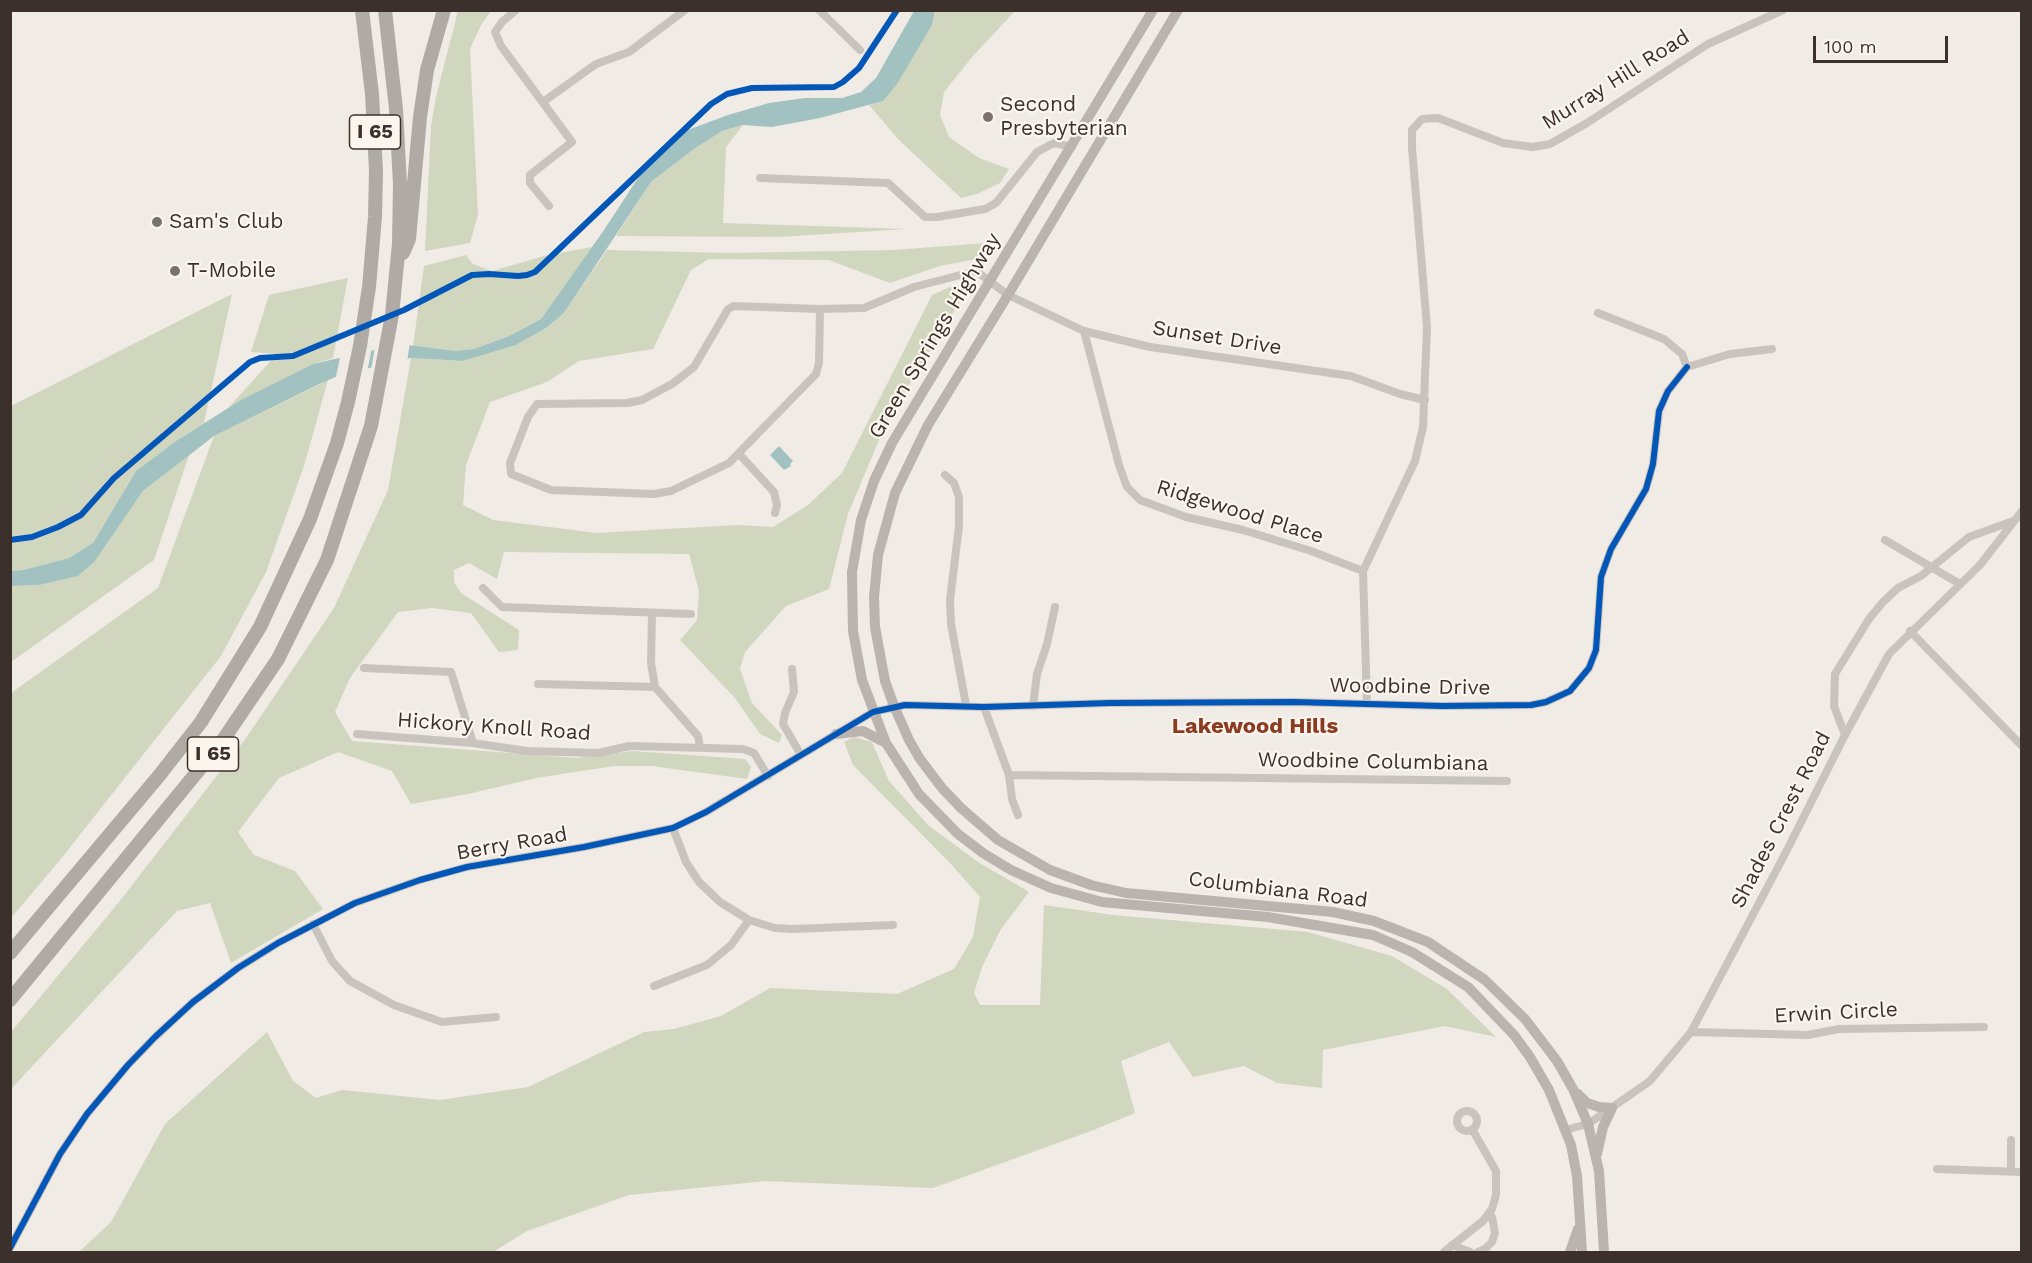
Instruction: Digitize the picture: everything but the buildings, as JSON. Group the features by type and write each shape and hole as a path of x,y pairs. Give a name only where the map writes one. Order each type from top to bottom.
{"highway":[{"name":"I 65","path":"10,953 158,777 213,704 245,653 274,599 324,482 337,442 356,366 372,253 376,194 375,134 362,10"},
{"name":"I 65","path":"10,1000 221,743 278,659 327,560 371,426 392,315 397,266 404,242 399,146 385,10"},
{"path":"404,242 427,70 444,10"}],"main road":[{"name":"Green Springs Highway","path":"873,712 862,680 853,631 852,572 861,520 874,480 892,442 1153,10"},
{"name":"Green Springs Highway","path":"894,706 885,681 875,627 874,597 878,555 895,493 928,425 1178,10"},
{"name":"Columbiana Road","path":"894,706 909,740 929,772 961,808 1021,855 1050,870 1092,885 1126,893 1333,912 1374,921 1428,942 1485,980 1525,1019 1557,1061 1573,1089 1588,1124 1599,1171 1604,1252"},
{"name":"Columbiana Road","path":"873,712 886,743 908,779 932,810 983,853 1011,870 1051,888 1084,898 1125,906 1268,917 1373,935 1412,952 1468,987 1514,1035 1549,1090 1571,1145 1577,1176 1582,1252"},
{"path":"836,734 863,731 886,743"},
{"path":"1125,906 1126,893"},
{"path":"1573,1089 1587,1103 1612,1108 1603,1126 1596,1160"},
{"path":"1570,1252 1580,1223"}],"street":[{"path":"516,10 502,22 495,32 501,46 572,142 530,175 530,183 549,206"},
{"path":"543,102 596,64 629,52 685,10"},
{"path":"819,10 860,50"},
{"name":"Murray Hill Road","path":"1363,571 1415,461 1423,427 1427,327 1412,130 1422,119 1438,118 1519,146 1533,147 1550,144 1587,123 1708,45 1783,10"},
{"path":"760,178 888,183 925,217 937,218 985,209 996,203 1037,152 1054,143 1072,147"},
{"path":"820,309 819,363 816,374 729,463 671,491 654,494 551,490 511,474 510,463 528,417 537,404 627,403 642,400 672,384 694,367 728,309 734,306 864,308 914,287 976,271 989,281"},
{"name":"Sunset Drive","path":"989,281 1008,295 1084,331 1150,347 1351,376 1400,394 1425,400"},
{"path":"1598,313 1664,339 1682,354 1687,367 1730,354 1772,349"},
{"name":"Ridgewood Place","path":"1084,331 1119,465 1127,487 1140,500 1186,517 1243,530 1311,551 1363,571"},
{"name":"Woodbine Drive","path":"894,706 984,707 1110,703 1442,706 1531,705 1546,702 1570,691 1589,668 1596,651 1601,577 1611,549 1646,489 1653,464 1659,411 1668,391 1687,367"},
{"path":"739,454 774,492 776,513"},
{"path":"945,475 954,483 959,497 959,526 950,600 951,624 966,705"},
{"name":"Shades Crest Road","path":"1564,1130 1588,1124 1650,1081 1691,1032 1845,735 1890,654 1980,565 2022,511"},
{"path":"1845,735 1834,706 1835,674 1869,619 1898,588 1921,576 1969,537 2014,521"},
{"path":"1885,540 1960,584"},
{"path":"1363,571 1367,704"},
{"path":"483,588 502,607 691,614"},
{"path":"1033,706 1037,674 1047,644 1055,607"},
{"path":"652,613 651,663 655,687 698,736 700,747"},
{"path":"1910,632 2022,746"},
{"path":"364,668 451,672 473,743"},
{"path":"792,669 794,692 783,724 801,755"},
{"path":"538,684 655,687"},
{"name":"Berry Road","path":"10,1248 60,1154 94,1106 128,1065 177,1016 263,952 313,924 387,891 443,873 613,842 673,828 706,812 873,712 894,706"},
{"path":"984,707 1009,775 1012,799 1018,815"},
{"name":"Hickory Knoll Road","path":"357,734 473,743 527,751 599,753 629,746 748,750 757,757 768,776"},
{"name":"Woodbine Columbiana","path":"1009,775 1507,781"},
{"path":"673,828 686,862 699,882 720,902 748,920 775,928 793,929 894,925"},
{"path":"654,986 707,965 731,945 748,920"},
{"path":"313,924 332,960 350,981 394,1005 442,1022 496,1017"},
{"name":"Erwin Circle","path":"1691,1032 1808,1035 1839,1029 1984,1027"},
{"path":"1444,1252 1483,1221 1492,1209 1496,1196 1496,1170 1472,1129"},
{"path":"2011,1140 2011,1170"},
{"path":"1937,1169 2022,1172"},
{"path":"1478,1252 1492,1242 1495,1233 1492,1217 1489,1214"},
{"path":"1452,1245 1470,1252"}],"green space":[{"path":"458,11 491,11 481,25 470,49 478,215 470,243 425,251 431,126"},
{"path":"935,11 1015,11 972,57 944,92 940,115 949,137 979,158 1009,169 1000,183 977,194 961,198 899,140 869,105 883,101 932,25"},
{"path":"743,125 726,147 723,223 907,229 778,237 616,236 651,182 722,131"},
{"path":"999,242 987,257 940,266 890,283 829,260 709,259 691,270 653,349 579,361 547,382 490,402 466,465 463,505 493,520 597,533 737,525 773,527 808,505 842,473 932,295 950,287 967,290 886,423 848,514 829,589 786,606 745,652 740,669 752,703 782,735 779,743 760,734 735,698 680,640 697,620 699,591 689,554 504,552 497,579 469,563 454,570 454,582 461,593 519,630 518,650 499,652 471,613 432,608 398,612 350,678 335,712 352,741 577,758 632,751 745,759 751,767 747,779 652,766 614,766 536,778 468,794 411,804 392,771 338,752 279,778 238,832 254,855 295,871 323,909 231,963 210,903 177,911 11,1089 11,1032 119,902 246,738 334,608 388,490 411,358 463,361 516,345 546,328 564,313 607,250 728,253 894,250"},
{"path":"592,247 541,319 509,336 474,349 457,351 413,346 424,266 466,255 473,264 492,271 544,256"},
{"path":"348,278 333,358 313,364 228,408 277,354 251,352 269,295"},
{"path":"232,294 204,423 136,471 93,543 69,558 11,571 11,406"},
{"path":"328,380 304,466 266,572 221,656 60,860 11,918 11,693 158,588 214,436"},
{"path":"189,455 154,560 11,662 10,586 39,585 95,561 143,491"},
{"path":"854,737 872,742 889,781 928,825 978,862 1029,892 1001,929 982,967 974,993 980,1005 1040,1005 1044,905 1113,915 1308,932 1392,956 1447,989 1496,1037 1445,1026 1323,1050 1322,1088 1277,1083 1244,1066 1193,1077 1169,1042 1121,1061 1135,1113 933,1188 765,1181 629,1195 527,1231 493,1252 79,1252 111,1222 165,1124 267,1032 293,1081 316,1098 342,1090 440,1100 528,1087 644,1032 674,1029 721,1016 770,988 897,994 954,969 973,937 980,897 951,864 853,765 844,742"}],"water":[{"path":"914,11 935,11 932,25 897,84 883,101 820,118 772,127 743,125 722,131 694,149 651,182 564,313 546,328 516,345 463,361 411,358 340,375 317,385 214,436 143,491 95,561 78,576 39,585 11,586 10,571 23,570 69,558 93,543 136,471 176,441 241,400 313,364 400,344 456,351 474,349 509,336 541,319 640,175 685,131 769,103 805,98 842,98 861,92 876,78"},
{"path":"779,446 793,461 791,466 784,470 770,455"}],"pier":[{"path":"401,341 410,342 407,362 371,371 375,346"},
{"path":"372,347 367,372 335,381 341,353"}],"cycle path":[{"path":"10,540 32,537 81,515 114,478 250,362 260,358 293,356 404,310 472,275 518,276 535,272 711,104 727,94 752,88 834,87 859,68 897,10"},
{"path":"10,1248 60,1154 87,1114 128,1065 193,1002 238,968 278,943 355,903 420,880 467,867 584,847 673,828 706,812 873,712 905,705 984,707 1110,703 1294,702 1442,706 1531,705 1546,702 1570,691 1589,668 1596,650 1601,577 1611,549 1646,489 1653,464 1659,411 1668,391 1687,367"}],"place":[{"name":"Second Presbyterian","path":"988,117"},
{"name":"Sam's Club","path":"157,222"},
{"name":"T-Mobile","path":"175,271"}],"district":[{"name":"Lakewood Hills","path":"1255,727"}]}
